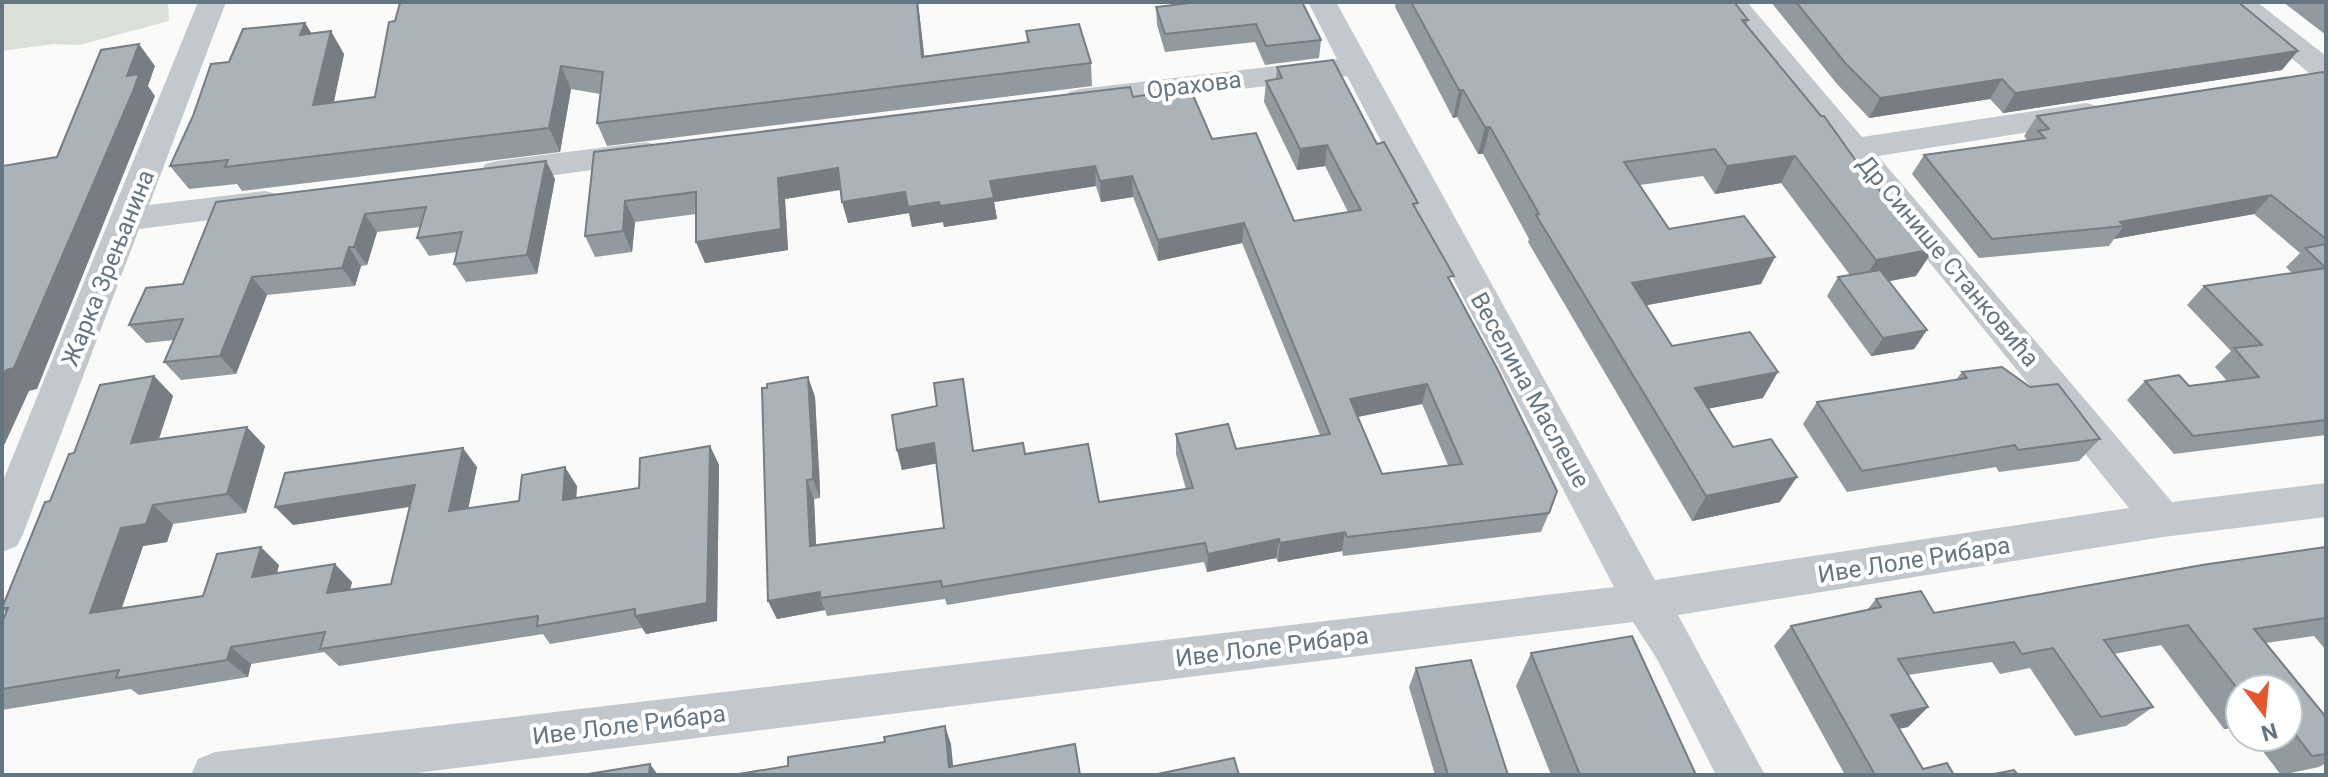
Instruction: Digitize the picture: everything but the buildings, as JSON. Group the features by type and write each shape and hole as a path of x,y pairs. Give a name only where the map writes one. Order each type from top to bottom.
{"street":[{"name":"Жарка Зрењанина","path":"2,534 212,2"},
{"name":"Веселина Маслеше","path":"1322,2 1741,775"},
{"name":"Др Синише Станковића","path":"1732,2 2163,520"},
{"path":"2239,2 2326,73"},
{"name":"Орахова","path":"1050,103 1355,66"},
{"path":"2295,81 2326,73"},
{"path":"1854,149 2121,107"},
{"path":"469,176 670,150"},
{"path":"128,219 299,197"},
{"name":"Иве Лоле Рибара","path":"215,775 1644,601 2163,520 2326,500"}],"shaded area":[{"path":"2,2 168,2 169,21 79,45 53,44 2,51"}]}
